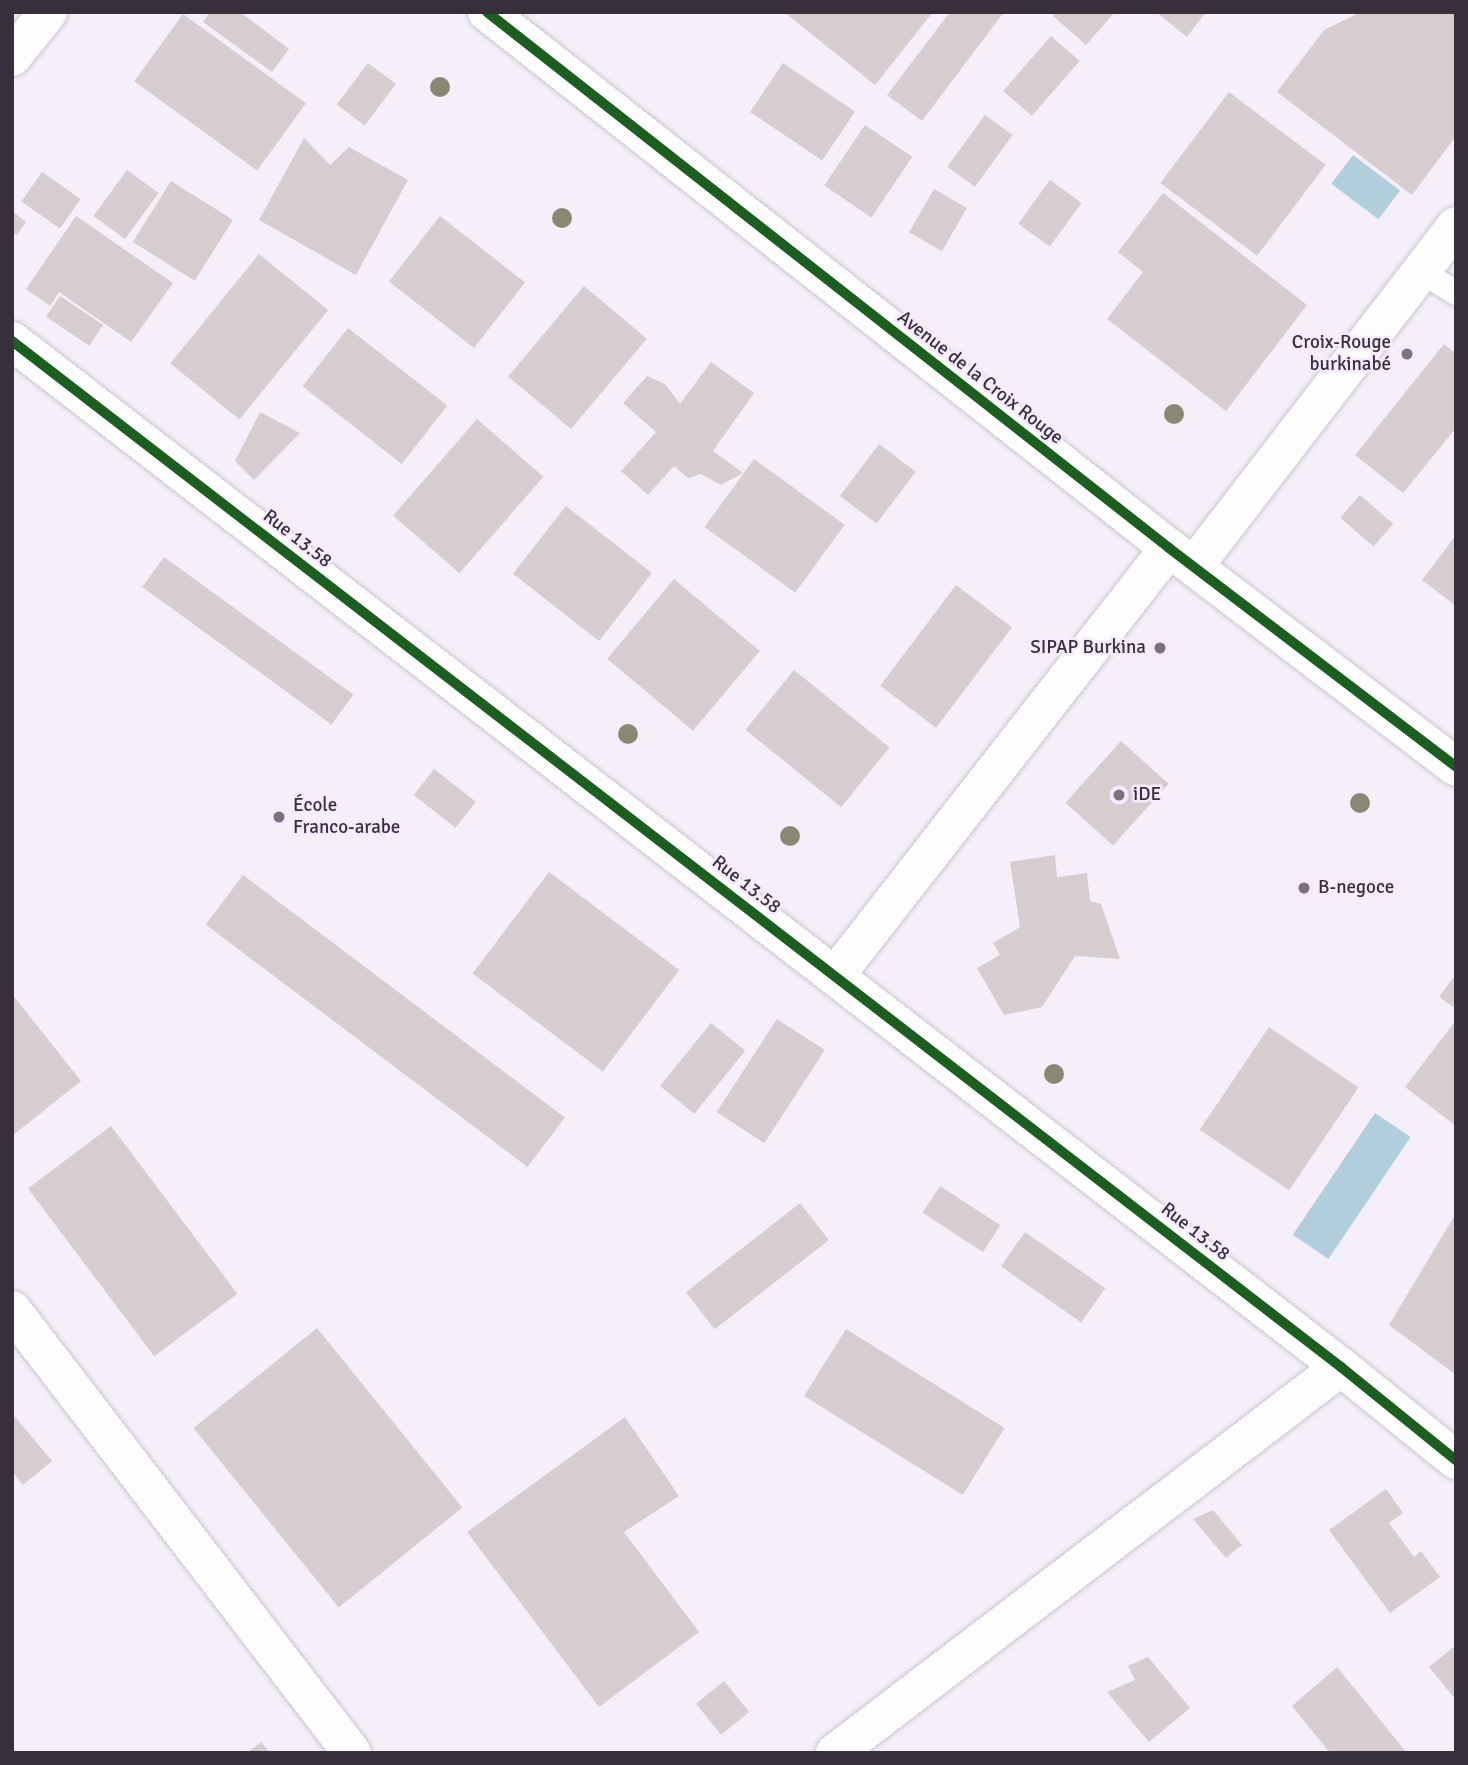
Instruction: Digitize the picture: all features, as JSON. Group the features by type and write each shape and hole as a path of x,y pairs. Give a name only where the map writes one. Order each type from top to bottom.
{"street":[{"name":"Avenue de la Croix Rouge","path":"487,12 1181,557 1456,766"},
{"path":"835,976 1456,226"},
{"name":"Rue 13.58","path":"12,341 1341,1367 1456,1460"},
{"path":"12,1310 352,1753"},
{"path":"835,1753 1341,1367"}],"lane":[{"path":"1420,271 1456,293"}],"water":[{"path":"1353,155 1400,191 1378,219 1331,184"},
{"path":"1375,1113 1411,1137 1328,1259 1293,1235"}],"building":[{"path":"210,12 240,12 289,49 272,72 203,22"},
{"path":"784,12 933,12 875,85"},
{"path":"950,12 1004,12 922,121 887,95"},
{"path":"1056,12 1115,12 1086,45 1053,16"},
{"path":"1156,12 1206,12 1187,37"},
{"path":"1361,12 1456,12 1456,136 1412,195 1277,92 1324,30"},
{"path":"183,14 306,103 257,170 134,81"},
{"path":"1051,36 1080,61 1032,116 1003,91"},
{"path":"368,63 396,84 365,126 337,105"},
{"path":"783,63 855,112 822,161 750,112"},
{"path":"1229,92 1326,165 1257,256 1160,183"},
{"path":"985,115 1013,135 975,187 947,167"},
{"path":"865,125 912,157 871,217 824,186"},
{"path":"304,138 330,165 349,147 408,180 356,275 259,220"},
{"path":"127,170 159,193 125,239 93,216"},
{"path":"42,172 81,199 60,228 21,201"},
{"path":"1050,180 1082,203 1050,247 1018,224"},
{"path":"171,181 233,220 195,281 133,242"},
{"path":"934,189 967,208 942,251 909,232"},
{"path":"1163,193 1307,305 1226,411 1107,319 1143,272 1118,252"},
{"path":"12,211 26,222 17,235 12,232"},
{"path":"76,216 173,283 131,342 59,292 50,306 26,289"},
{"path":"440,216 525,282 474,348 389,281"},
{"path":"259,254 328,310 239,420 170,364"},
{"path":"584,286 647,339 571,429 508,376"},
{"path":"60,296 103,325 89,346 46,317"},
{"path":"348,328 447,406 402,464 302,386"},
{"path":"1444,344 1456,354 1456,428 1403,493 1355,455"},
{"path":"711,362 754,393 713,451 743,473 721,485 701,474 688,478 674,466 648,495 621,471 656,432 623,403 647,376 665,384 680,404"},
{"path":"260,412 300,433 254,480 235,461"},
{"path":"477,419 543,477 459,573 393,516"},
{"path":"879,444 916,472 877,524 840,496"},
{"path":"754,459 845,525 795,593 705,527"},
{"path":"1360,495 1393,524 1374,547 1340,518"},
{"path":"566,506 652,573 599,641 513,574"},
{"path":"1456,535 1456,606 1422,580"},
{"path":"164,557 353,695 332,724 142,587"},
{"path":"674,579 760,651 693,731 607,659"},
{"path":"956,585 1012,627 936,728 880,686"},
{"path":"794,670 890,747 841,807 746,730"},
{"name":"iDE","path":"1121,741 1169,784 1113,846 1065,803"},
{"path":"434,769 476,802 455,828 414,795"},
{"path":"1055,855 1057,877 1087,873 1090,901 1101,904 1120,959 1075,956 1042,1007 1004,1015 977,968 1000,955 993,943 1020,927 1010,862"},
{"path":"549,872 679,970 603,1072 473,973"},
{"path":"243,875 565,1118 528,1167 206,925"},
{"path":"1456,974 1456,1009 1439,997"},
{"path":"12,994 81,1081 12,1136"},
{"path":"777,1019 825,1050 764,1143 717,1112"},
{"path":"1456,1020 1456,1126 1405,1087"},
{"path":"711,1023 745,1051 694,1114 660,1086"},
{"path":"1269,1027 1359,1087 1289,1190 1200,1130"},
{"path":"111,1126 237,1294 154,1356 28,1189"},
{"path":"940,1186 1000,1225 983,1252 923,1213"},
{"path":"800,1203 829,1240 715,1329 686,1292"},
{"path":"1456,1213 1456,1375 1389,1325"},
{"path":"1025,1232 1105,1288 1081,1323 1001,1266"},
{"path":"317,1328 462,1508 339,1608 193,1428"},
{"path":"846,1329 1005,1428 963,1495 804,1396"},
{"path":"12,1413 52,1461 23,1485 12,1471"},
{"path":"625,1417 679,1496 624,1532 699,1632 599,1707 467,1532"},
{"path":"1386,1489 1403,1513 1389,1523 1414,1557 1421,1551 1440,1577 1390,1613 1329,1530"},
{"path":"1213,1510 1242,1545 1226,1558 1193,1519"},
{"path":"1456,1645 1456,1700 1429,1667"},
{"path":"1148,1657 1190,1708 1149,1742 1107,1692 1135,1680 1128,1666"},
{"path":"1337,1667 1407,1753 1330,1753 1292,1706"},
{"path":"724,1681 749,1712 721,1735 696,1704"},
{"path":"261,1742 270,1753 247,1753"}],"cycle path":[{"path":"487,12 1169,548 1456,767"},
{"path":"12,341 1341,1367 1456,1460"}],"place":[{"name":"Croix-Rouge burkinabé","path":"1407,354"},
{"name":"SIPAP Burkina","path":"1160,648"},
{"name":"iDE","path":"1119,795"},
{"name":"École Franco-arabe","path":"279,817"},
{"name":"B-negoce","path":"1304,888"}]}
